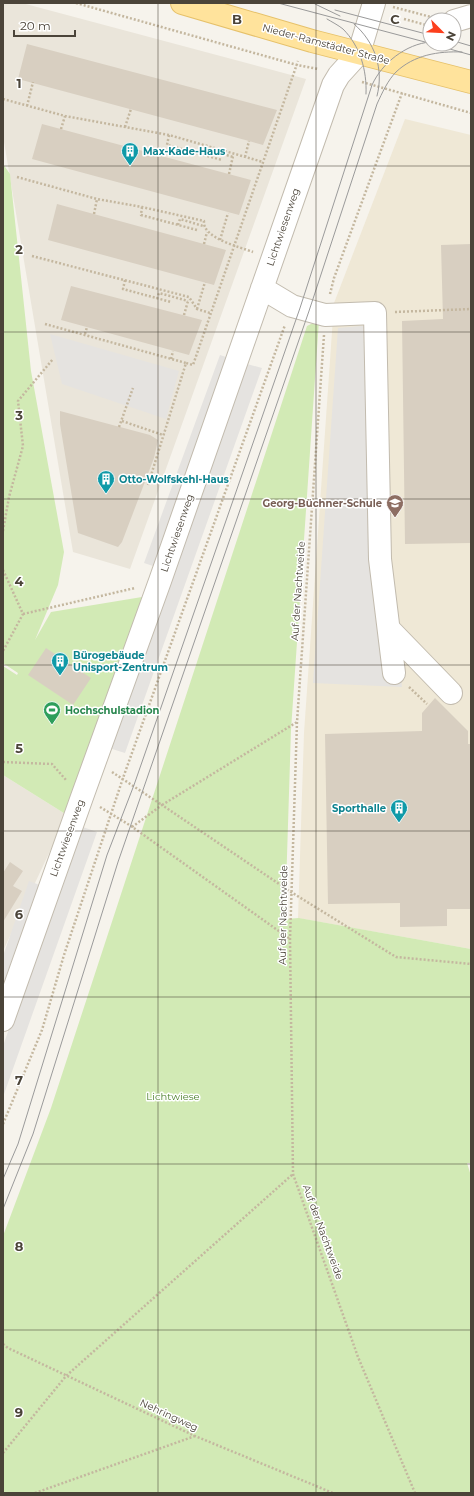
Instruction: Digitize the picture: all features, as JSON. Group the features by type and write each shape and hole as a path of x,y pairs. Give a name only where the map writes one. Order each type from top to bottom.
{"main road":[{"name":"Nieder-Ramstädter Straße","path":"182,3 359,53 471,82"}],"street":[{"path":"359,53 380,4"},
{"name":"Lichtwiesenweg","path":"3,1020 160,581 333,85 338,75 359,53"},
{"path":"262,288 292,306 325,315 375,313 380,559 394,673"},
{"path":"389,629 451,694"}],"path":[{"path":"76,3 320,69"},
{"path":"380,4 422,16"},
{"path":"404,19 422,24"},
{"path":"45,324 193,365 298,63"},
{"path":"360,81 471,113"},
{"path":"27,106 33,82"},
{"name":"Auf der Nachtweide","path":"402,93 334,278 325,315 297,722 290,939 293,1174 358,1357 414,1493"},
{"path":"3,99 65,116 169,136 233,155"},
{"path":"462,110 464,106"},
{"path":"125,127 131,109"},
{"path":"61,129 65,116"},
{"path":"169,136 167,145 222,160"},
{"path":"245,157 249,141"},
{"path":"204,155 206,149 263,162"},
{"path":"229,174 233,155"},
{"path":"17,177 97,199 142,207 204,221 203,226 207,232 234,246"},
{"path":"94,214 97,199"},
{"path":"142,207 141,215 197,230"},
{"path":"220,240 228,213"},
{"path":"178,225 180,219 203,226"},
{"path":"204,244 207,232"},
{"path":"32,256 189,297 197,309 210,313"},
{"path":"125,280 123,289 171,302"},
{"path":"197,309 205,282"},
{"path":"157,299 159,293 188,301"},
{"path":"184,315 189,297"},
{"path":"3,1124 42,1030 64,955 123,778 292,306"},
{"path":"395,312 471,309"},
{"path":"85,334 87,327"},
{"path":"171,359 174,351"},
{"path":"3,531 9,497 23,446 18,401 53,359"},
{"path":"148,485 155,458 186,363"},
{"path":"119,427 133,388"},
{"path":"122,421 163,435"},
{"path":"3,570 23,614"},
{"path":"3,651 23,614 160,581"},
{"path":"412,690 427,704"},
{"path":"132,826 162,805 297,722"},
{"path":"3,762 52,764 82,797 112,813 132,826 290,939"},
{"path":"95,762 123,778 291,892 396,957 471,964"},
{"path":"3,1453 66,1376 293,1174"},
{"name":"Nehringweg","path":"3,1344 8,1348 66,1376 195,1436 333,1493"},
{"path":"35,1493 195,1436"}],"shaded area":[{"path":"3,3 22,3 306,79 130,569 73,552 3,136"},
{"name":"Georg-Büchner-Schule","path":"405,119 471,135 471,949 298,918 304,733 334,303"},
{"path":"383,324 388,559 402,687 313,683 338,328"},
{"path":"50,334 179,371 166,419 62,384"},
{"path":"220,355 232,359 156,567 144,563"},
{"path":"247,364 262,368 125,753 109,748"},
{"path":"3,775 67,815 3,951"},
{"path":"80,826 97,832 3,1097 3,1046"},
{"path":"29,881 45,887 3,1006 3,956"}],"green space":[{"path":"3,164 10,174 31,371 64,552 58,585 35,640 51,612 148,596 67,815 3,775 3,666 17,675 18,673 3,663"},
{"name":"Lichtwiese","path":"319,320 291,730 285,919 299,918 471,949 471,1163 467,1163 471,1176 471,1493 3,1493 3,1236 51,1108 307,326"}],"building":[{"path":"27,44 277,110 263,145 18,79"},
{"name":"Max-Kade-Haus","path":"42,124 251,180 239,215 32,159"},
{"path":"57,204 226,250 214,285 48,240"},
{"path":"471,244 471,543 405,544 402,321 443,319 441,245"},
{"path":"71,286 202,320 189,355 61,320"},
{"name":"Otto-Wolfskehl-Haus","path":"60,411 150,435 158,440 154,458 122,542 118,547 78,533 60,424"},
{"name":"Bürogebäude Unisport-Zentrum","path":"46,648 91,678 73,705 28,675"},
{"name":"Sporthalle","path":"435,698 468,731 468,744 471,744 471,909 447,909 447,926 400,927 400,903 328,904 325,734 422,731 422,713"},
{"path":"10,862 23,871 13,886 22,891 3,922 3,873"}],"tram line":[{"path":"278,3 422,41"},
{"path":"315,4 340,16"},
{"path":"335,10 422,33"},
{"path":"327,19 343,29 354,43 364,67 366,94"},
{"path":"354,24 367,39 376,57 379,76 377,96"},
{"path":"462,43 471,46"},
{"path":"3,1179 18,1144 107,855 134,785 300,308 372,85 376,77 388,62 412,46 422,44"},
{"path":"3,1209 33,1134 118,862 309,311 377,104 385,87 393,75 403,66 418,58 444,52"},
{"path":"460,52 471,55"}],"place":[{"name":"Max-Kade-Haus","path":"130,166"},
{"name":"Otto-Wolfskehl-Haus","path":"106,494"},
{"name":"Georg-Büchner-Schule","path":"395,518"},
{"name":"Bürogebäude Unisport-Zentrum","path":"60,676"},
{"name":"Hochschulstadion","path":"52,725"},
{"name":"Sporthalle","path":"399,823"}]}
